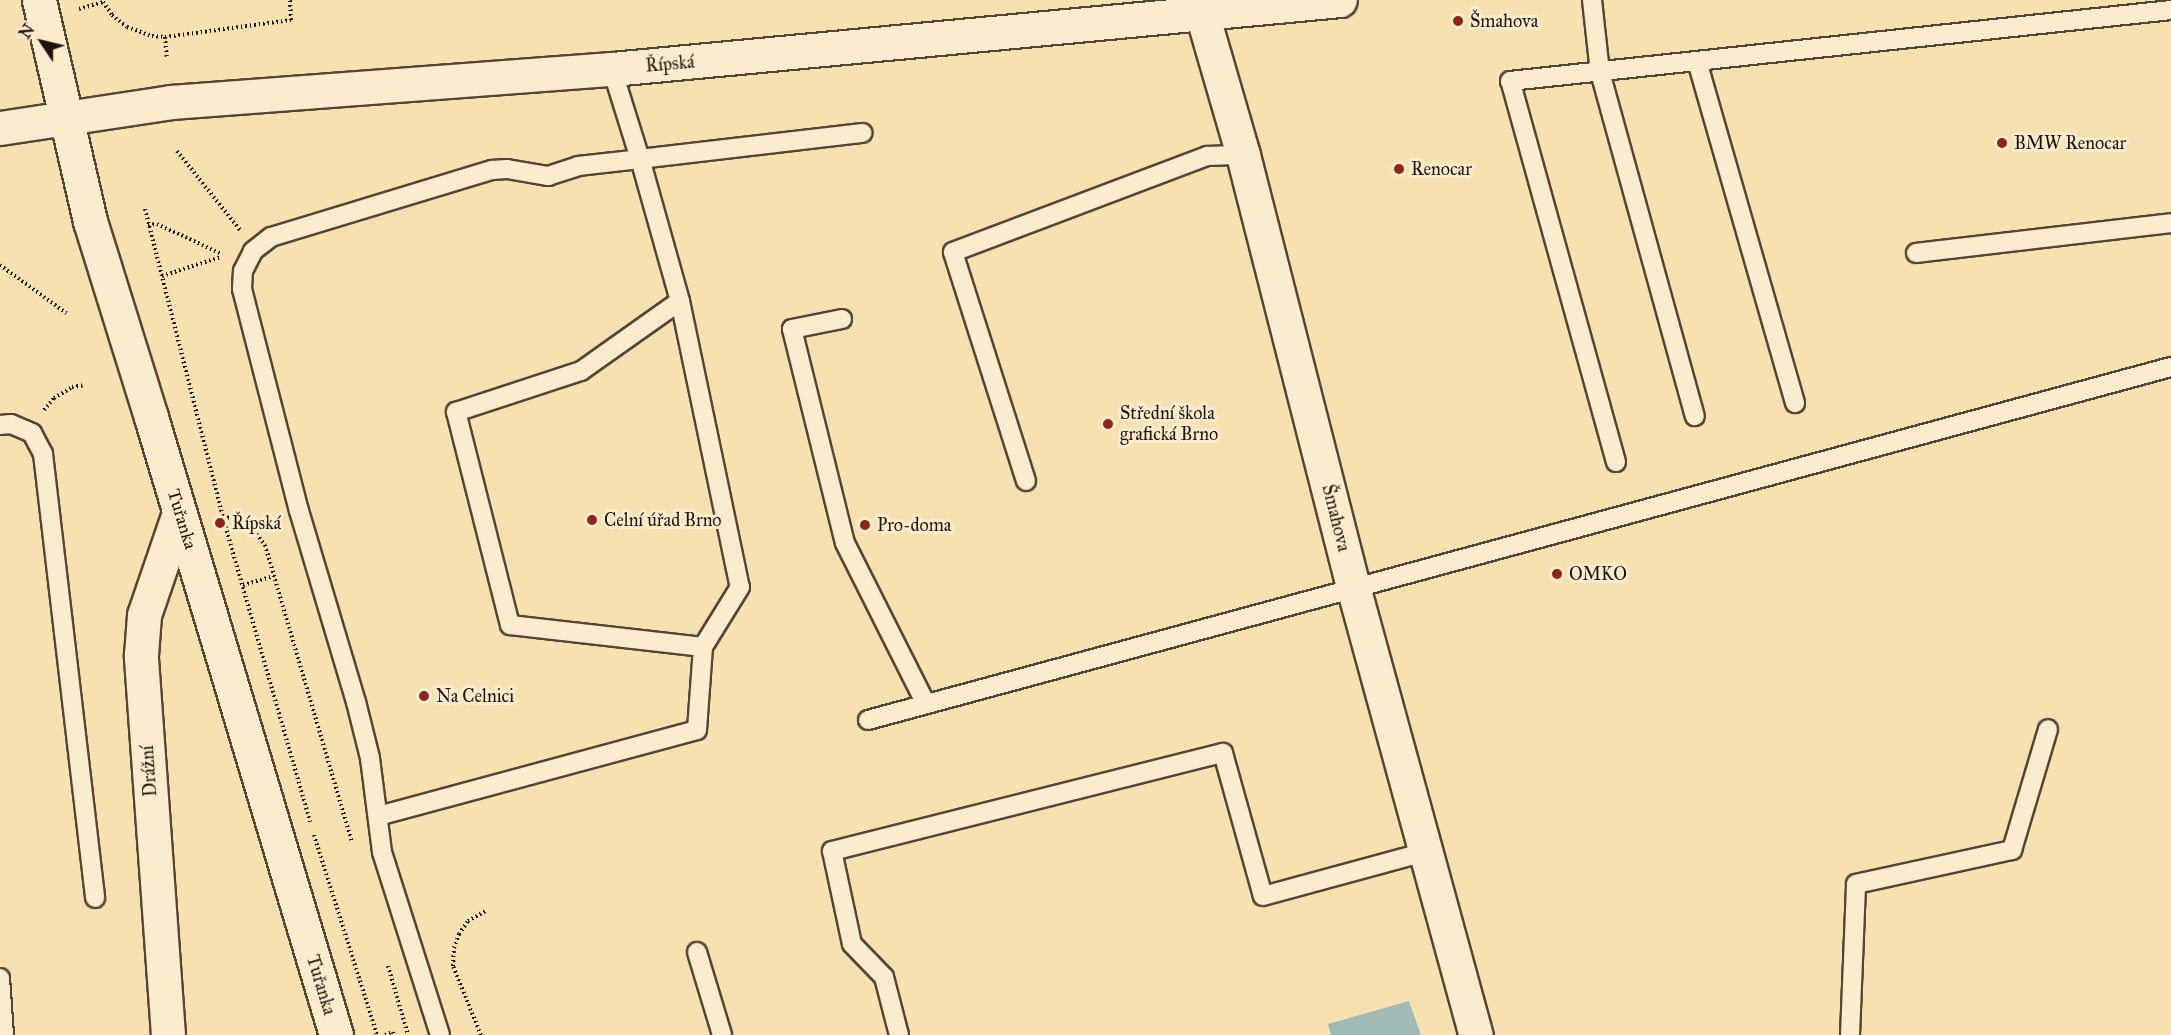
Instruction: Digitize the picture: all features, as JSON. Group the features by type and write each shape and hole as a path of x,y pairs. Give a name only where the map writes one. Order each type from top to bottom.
{"street":[{"name":"Tuřanka","path":"39,0 90,221 336,1035"},
{"path":"1059,27 1102,0"},
{"name":"Řípská","path":"0,128 171,102 612,69 1059,27 1200,7 1340,0"},
{"name":"Šmahova","path":"1200,7 1244,155 1354,590 1476,1035"},
{"name":"Drážní","path":"168,1035 141,638 144,615 179,513"}],"lane":[{"path":"1592,0 1600,72 1695,416"},
{"path":"1616,462 1510,81 2171,10"},
{"path":"1697,61 1794,404"},
{"path":"378,816 697,729 703,647 740,587 680,301 612,69"},
{"path":"440,1035 382,852 370,758 356,702 299,511 242,289 244,265 257,247 271,237 492,170 507,169 548,176 578,166 862,133"},
{"path":"1026,481 953,252 1207,156 1244,155"},
{"path":"1916,253 2171,223"},
{"path":"680,301 581,371 456,412 510,625 703,647"},
{"path":"842,319 792,330 845,543 926,704"},
{"path":"868,720 2171,367"},
{"path":"0,425 11,424 32,433 43,454 95,898"},
{"path":"1850,1035 1856,884 2012,850 2048,729"},
{"path":"899,1035 884,977 852,945 832,851 1223,753 1263,896 1425,852"},
{"path":"697,952 722,1035"},
{"path":"0,978 4,1035"}],"path":[{"path":"78,9 103,2 112,15 127,27 152,36 165,37 291,20 290,0"},
{"path":"165,37 167,58"},
{"path":"177,151 244,235"},
{"path":"145,209 223,518 311,826 376,1035"},
{"path":"148,225 157,224 226,257 162,276"},
{"path":"0,265 66,313"},
{"path":"32,433 54,398 72,387 85,385"},
{"path":"223,518 236,517 251,527 265,545 355,852"},
{"path":"243,585 274,576"},
{"path":"481,1035 453,966 454,948 459,934 468,921 485,911"},
{"path":"387,963 408,1035"},
{"path":"385,1035 393,1032 394,1035"}],"water":[{"path":"1409,1001 1421,1035 1331,1035 1328,1024"}],"place":[{"name":"Šmahova","path":"1458,21"},
{"name":"BMW Renocar","path":"2002,143"},
{"name":"Renocar","path":"1399,169"},
{"name":"Střední škola grafická Brno","path":"1108,424"},
{"name":"Celní úřad Brno","path":"592,520"},
{"name":"Řípská","path":"220,523"},
{"name":"Pro-doma","path":"865,525"},
{"name":"OMKO","path":"1557,574"},
{"name":"Na Celnici","path":"424,696"}]}
